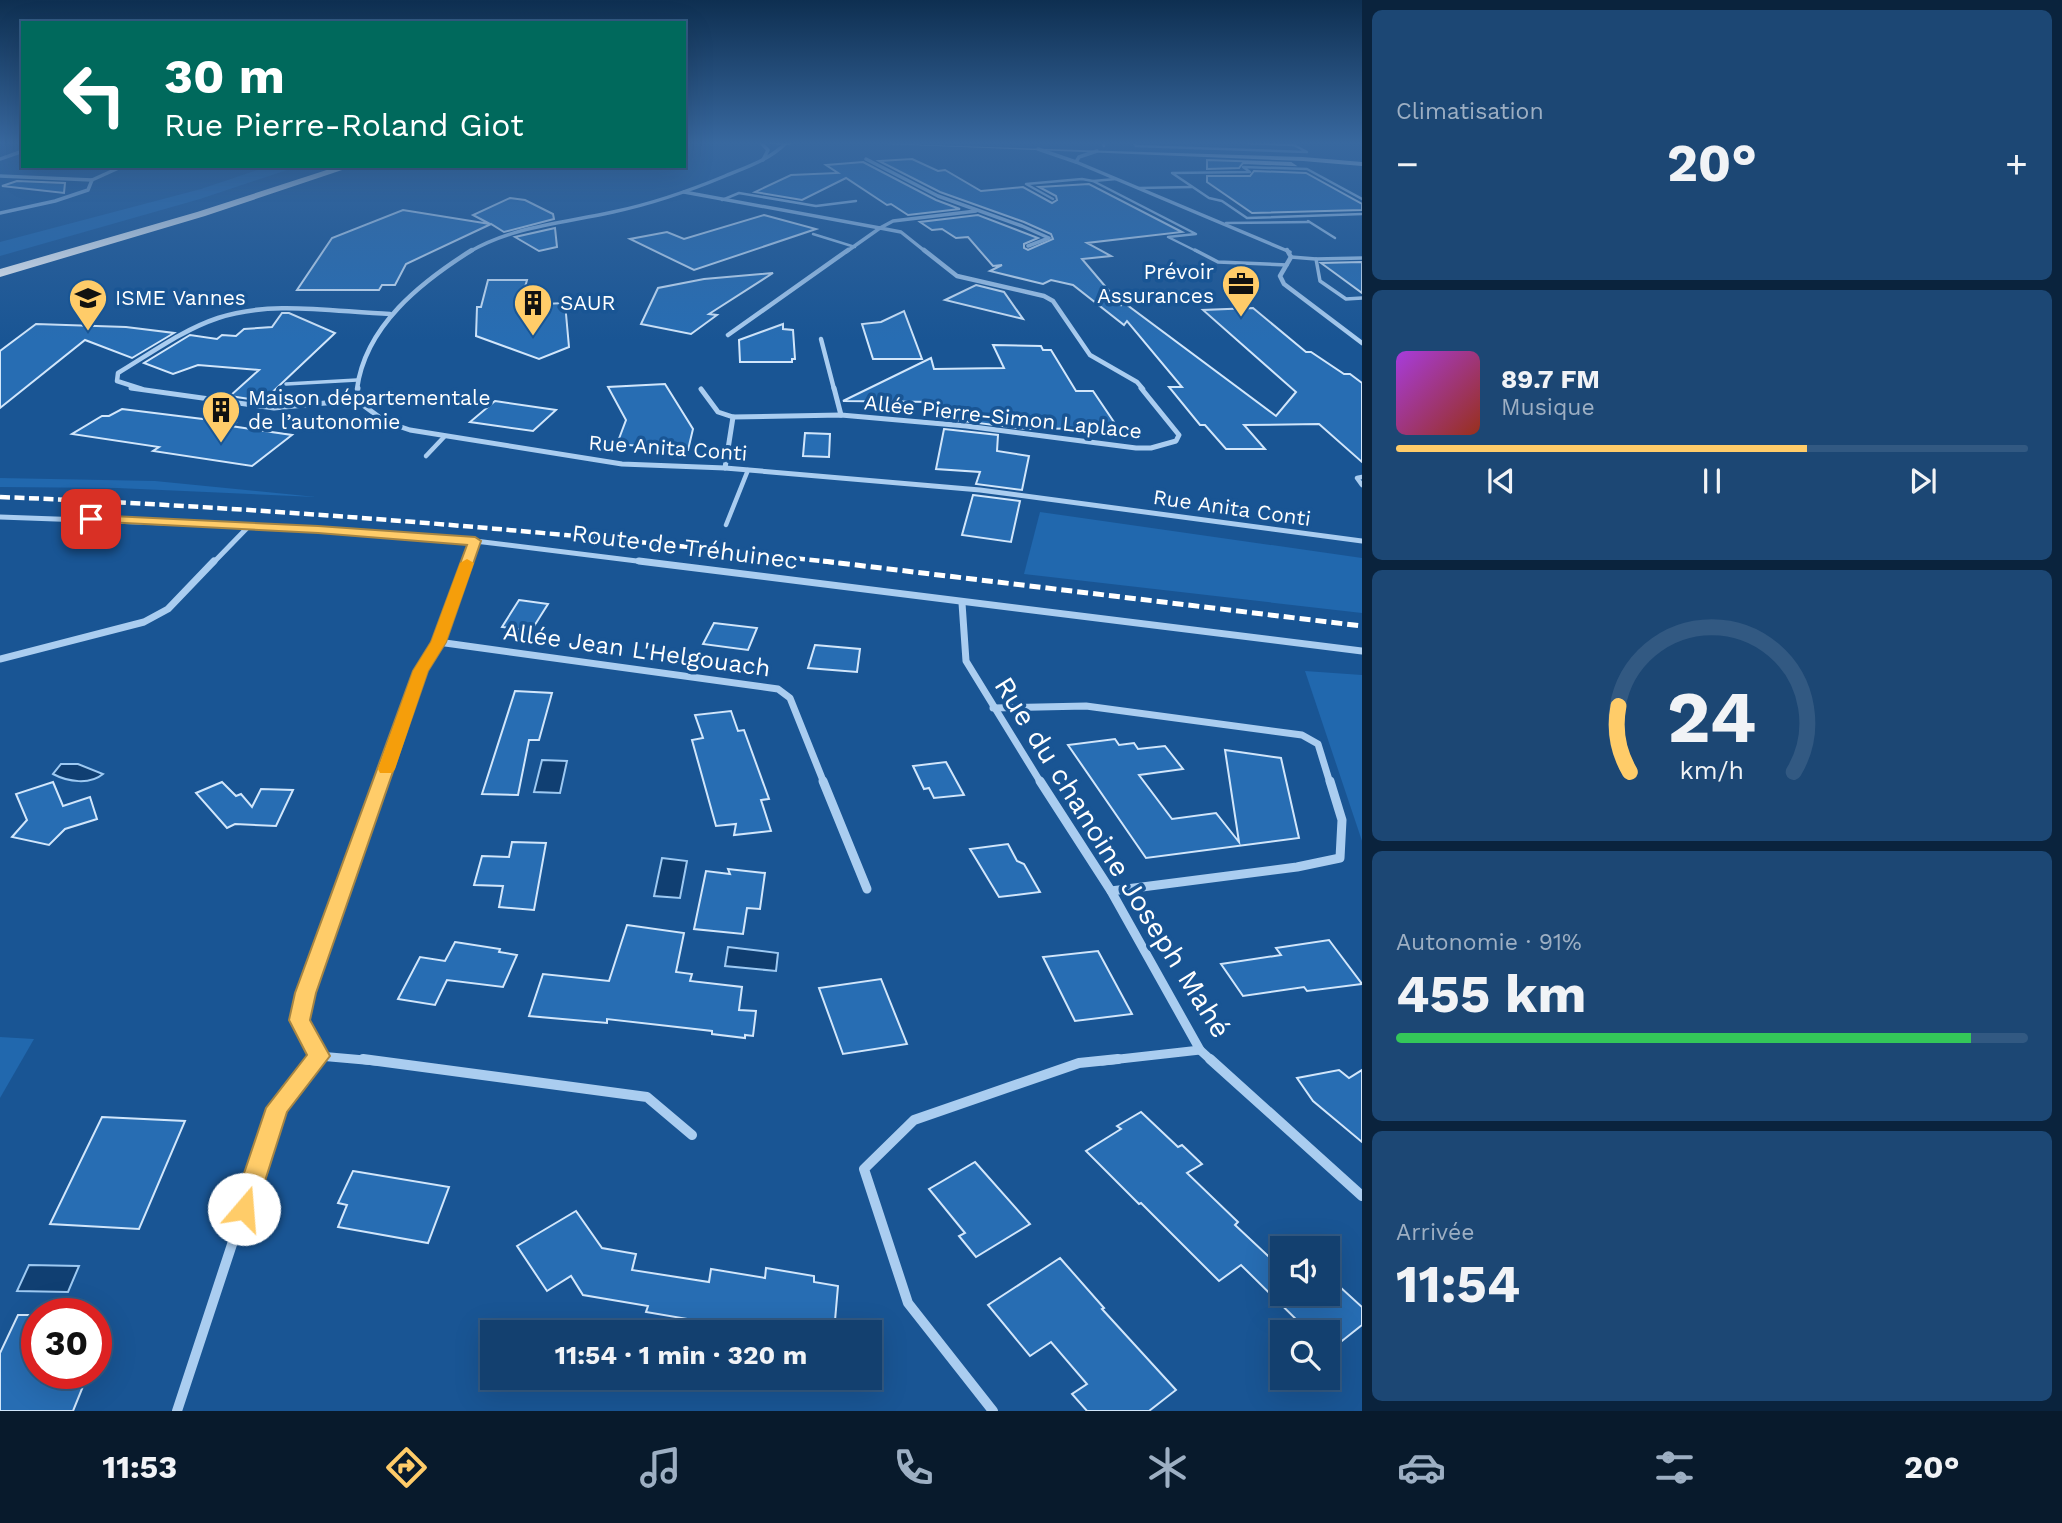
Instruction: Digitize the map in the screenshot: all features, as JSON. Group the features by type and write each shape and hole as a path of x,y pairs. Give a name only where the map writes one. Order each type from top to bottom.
{"highway":[{"path":"0,265 191,209"},
{"path":"0,273 216,209"}],"street":[{"path":"0,213 19,209"},
{"path":"390,314 268,311 239,313 218,318 195,329 118,373 116,377 117,381 132,388 274,408 356,400 367,346 390,314 437,274 493,239 532,227 626,209"},
{"path":"772,209 880,228"},
{"path":"971,209 1023,224 1049,238 1028,246"},
{"path":"1191,209 1290,252 1291,257 1280,276 1284,284 1362,343"},
{"path":"728,335 880,228 894,221 977,211"},
{"name":"Allée Pierre-Simon Laplace","path":"733,417 841,415 966,426 1136,448 1166,446 1176,441 1179,435 1137,382 1090,355 1054,301 1044,296 957,276 901,232 880,228"},
{"path":"821,339 841,415"},
{"path":"701,389 718,412 733,417 725,468"},
{"name":"Rue Anita Conti","path":"356,400 386,422 410,430 622,464 725,468 980,490 1362,541"},
{"name":"Route de Tréhuinec","path":"0,517 248,526 475,541 1362,651"},
{"path":"0,659 144,622 168,609 248,526"},
{"path":"319,1056 300,1020 305,993 420,671 438,642 475,541"},
{"name":"Rue du chanoine Joseph Mahé","path":"962,603 966,661 992,708 1111,891 1200,1050 1362,1196"},
{"name":"Allée Jean L'Helgouach","path":"438,642 778,689 790,698 867,889"},
{"path":"992,708 1086,706 1302,735 1318,744 1342,820 1340,858 1297,867 1111,891"},
{"path":"993,1411 908,1303 863,1169 914,1119 1079,1063 1200,1050"},
{"path":"319,1056 349,1057 647,1097 692,1135"},
{"path":"177,1411 277,1108 319,1056"}],"lane":[{"path":"1147,209 1196,234 1168,237 1218,262 1287,265"},
{"path":"1231,209 1247,218 1362,214"},
{"path":"1301,216 1335,238"},
{"path":"1226,223 1310,222"},
{"path":"813,234 855,247"},
{"path":"1291,257 1362,258"},
{"path":"1316,259 1320,281 1346,299 1362,299"},
{"path":"286,384 310,386 322,382 358,380"},
{"path":"426,456 444,437"},
{"path":"726,525 748,470"},
{"path":"1362,477 1357,478 1362,485"}],"shaded area":[{"path":"126,209 165,209 0,256 0,242"},
{"path":"0,478 155,481 316,497 117,488 0,487"},
{"path":"1040,512 1362,558 1362,613 1024,574"},
{"path":"1305,671 1362,675 1362,841"},
{"path":"542,760 567,761 560,793 534,792"},
{"path":"61,764 78,764 103,774 85,781 65,779 53,774"},
{"path":"662,858 687,861 680,898 654,896"},
{"path":"728,947 778,953 776,971 725,966"},
{"path":"0,1037 34,1039 0,1098"},
{"path":"29,1265 79,1266 68,1292 17,1291"}],"building":[{"path":"486,209 543,209 553,214 554,219 504,232 491,224 406,264 395,285 382,285 379,290 297,290 332,238 403,210 490,224 473,215"},
{"path":"898,209 960,209 908,215"},
{"path":"987,209 1137,209 1182,232 1087,243 1111,256 1082,259 1121,305 1123,302 1276,416 1296,392 1203,310 1253,308 1306,352 1311,352 1344,374 1350,374 1362,383 1362,462 1319,424 1244,425 1265,449 1226,449 1205,425 1200,425 1169,387 1182,387 1127,321 1124,325 1073,285 1051,280 1043,284 990,271 1002,265 993,266 968,237 956,238 942,229 932,230 920,222 978,215 1038,238 1024,244 1024,248 1028,250 1053,239 1051,234"},
{"path":"1246,209 1362,209 1362,210 1252,213"},
{"path":"764,215 816,229 694,270 630,239 667,232 684,239"},
{"path":"555,228 557,247 539,251 515,237"},
{"path":"1362,262 1362,293 1321,263"},
{"path":"773,273 709,314 717,315 691,334 641,324 658,288 704,279"},
{"name":"SAUR","path":"488,280 527,280 520,305 565,303 569,347 539,359 476,336 477,307 481,307"},
{"path":"976,285 1004,292 1023,319 945,300"},
{"path":"904,311 922,359 873,359 862,324 881,322"},
{"path":"282,313 289,313 335,333 263,401 230,396 259,370 198,365 173,374 144,363 190,335 217,339 222,335 236,336 244,329 272,327"},
{"path":"36,324 126,327 174,333 132,358 85,340 0,408 0,351"},
{"path":"783,324 783,329 793,330 795,359 792,359 792,362 740,362 739,340"},
{"path":"993,345 1041,346 1043,350 1051,350 1076,391 1093,391 1118,428 1027,429 946,419 948,414 939,413 940,402 843,401 931,358 934,369 1004,368"},
{"path":"665,384 693,429 688,450 617,444 626,420 608,387"},
{"path":"495,401 556,410 533,431 470,422"},
{"path":"122,409 235,423 231,426 292,435 252,466 153,451 159,447 72,434 102,416 109,416"},
{"path":"944,429 998,435 997,451 1029,456 1022,490 976,484 980,472 936,469"},
{"path":"805,433 830,434 829,457 803,456"},
{"path":"973,495 1020,501 1011,542 962,535"},
{"path":"519,600 548,604 531,631 502,627"},
{"path":"714,623 757,628 748,650 703,644"},
{"path":"815,645 860,649 857,672 808,668"},
{"path":"515,691 552,693 539,740 529,740 518,795 482,794"},
{"path":"731,711 738,731 744,730 769,799 761,800 771,831 734,835 736,824 716,826 692,740 703,738 695,715"},
{"path":"1115,739 1119,745 1134,743 1138,749 1165,746 1183,769 1139,775 1172,819 1216,813 1239,842 1225,750 1281,758 1299,838 1146,858 1068,745"},
{"path":"946,762 964,795 934,798 929,788 924,789 913,766"},
{"path":"53,782 63,806 90,797 97,819 65,829 49,845 12,837 27,820 16,794"},
{"path":"222,782 236,796 241,794 252,807 261,789 293,790 276,826 235,824 227,828 196,793"},
{"path":"512,842 546,843 534,910 499,907 503,886 474,885 482,856 509,857"},
{"path":"1008,844 1017,861 1024,864 1040,892 999,897 970,849"},
{"path":"728,869 765,873 760,909 747,908 743,934 694,929 706,871 730,874"},
{"path":"627,925 684,933 676,972 692,974 690,981 742,987 739,1010 756,1011 753,1036 745,1035 745,1038 712,1034 712,1031 607,1019 607,1023 529,1016 543,974 609,981"},
{"path":"1329,940 1362,984 1307,991 1304,987 1243,996 1221,964 1281,955 1276,948"},
{"path":"455,942 500,949 499,952 517,955 503,987 447,980 435,1005 398,999 420,957 445,961"},
{"path":"1098,951 1132,1014 1075,1021 1043,957"},
{"path":"881,979 907,1044 843,1054 819,988"},
{"path":"1339,1070 1349,1078 1362,1070 1362,1142 1313,1101 1297,1078"},
{"path":"1141,1112 1178,1147 1182,1145 1202,1164 1187,1173 1238,1222 1235,1225 1270,1258 1270,1294 1241,1265 1219,1281 1086,1151 1121,1129 1117,1126"},
{"path":"102,1117 185,1121 139,1229 50,1224"},
{"path":"975,1162 1030,1224 976,1257 959,1236 965,1233 929,1189"},
{"path":"353,1171 449,1187 428,1243 338,1227 347,1205 338,1203"},
{"path":"576,1211 602,1248 636,1254 632,1270 709,1282 711,1269 765,1278 766,1268 814,1276 814,1282 838,1286 835,1320 693,1320 646,1312 648,1306 583,1295 571,1276 547,1291 517,1246"},
{"path":"1060,1258 1104,1308 1102,1309 1176,1390 1149,1411 1087,1411 1072,1394 1087,1384 1051,1342 1030,1356 988,1305"},
{"path":"1340,1287 1362,1307 1362,1325 1340,1342 1340,1320 1297,1320 1283,1306 1340,1306"},
{"path":"18,1315 21,1315 21,1389 82,1389 73,1411 0,1411 0,1353"}],"railway":[{"path":"0,497 420,523 839,563"},
{"path":"823,561 1362,626"}],"slow traffic":[{"path":"386,769 420,671 438,642 467,563"}],"place":[{"name":"Prévoir Assurances","path":"1241,318"},
{"name":"ISME Vannes","path":"88,332"},
{"name":"SAUR","path":"533,337"},
{"name":"Maison départementale de l’autonomie","path":"221,444"}],"route":[{"path":"91,519 222,524 475,541 438,642 420,671 305,993 300,1020 319,1056 277,1108 244,1209"}]}
